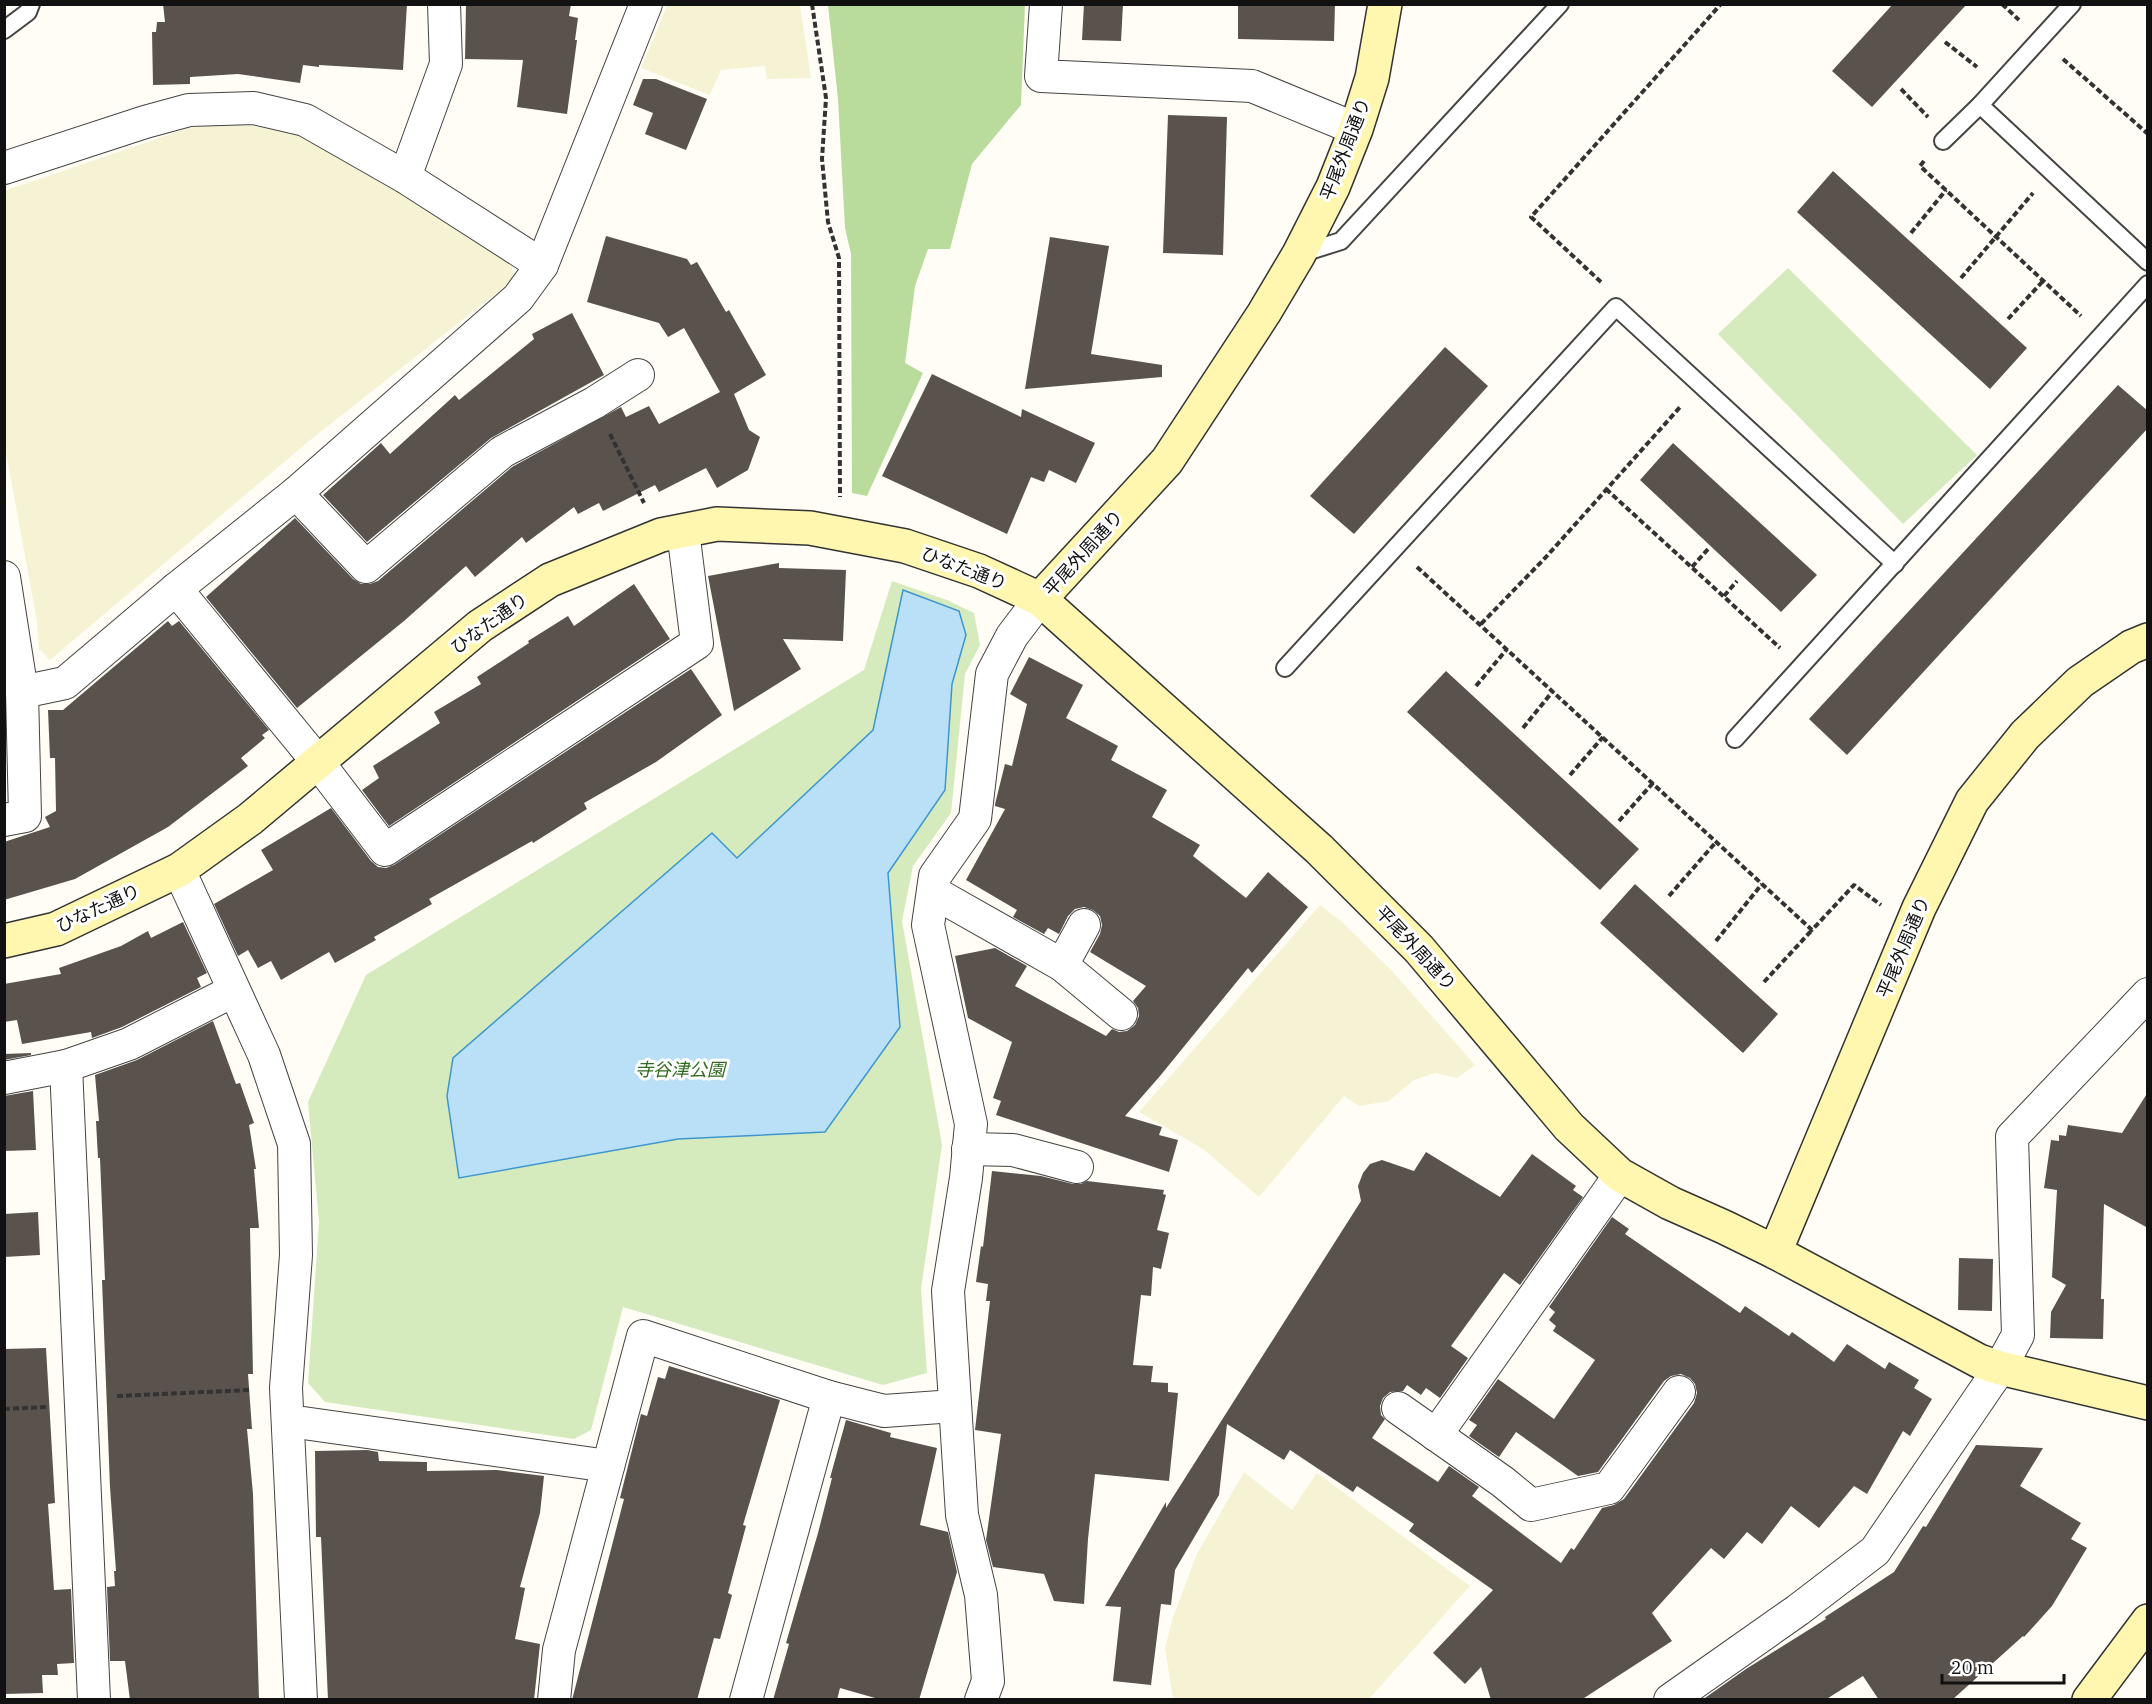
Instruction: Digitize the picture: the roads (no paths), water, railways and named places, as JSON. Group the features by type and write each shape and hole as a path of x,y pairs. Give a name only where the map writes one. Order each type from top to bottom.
{"street":[{"path":"405,177 446,64 444,4"},
{"path":"22,692 65,683 176,589 296,493 518,298 542,265 646,4"},
{"path":"1046,4 1041,76 1252,86 1356,129"},
{"name":"平尾外周通り","path":"1385,4 1372,78 1356,129 1333,188 1299,254 1264,313 1167,461 1040,599 1328,857 1419,949 1569,1128 1620,1174 1670,1203 1775,1252 1919,908 1972,801 2025,735 2080,682 2131,647 2148,640"},
{"path":"4,168 189,110 254,108 305,120 405,177 542,265"},
{"path":"296,493 366,567 502,453 594,403 638,375"},
{"name":"ひなた通り","path":"4,941 56,929 179,870 250,819 480,626 550,580 672,533 717,524 810,528 905,546 979,571 1040,599"},
{"path":"176,589 317,761 385,850 697,643 672,533"},
{"path":"4,577 22,692 25,816 4,820"},
{"path":"981,1700 988,1681 981,1594 963,1515 948,1291 966,1178 971,1124 928,925 935,876 975,819 992,674 1012,636 1040,599"},
{"path":"179,870 264,1055 294,1144 296,1255 286,1389 301,1700"},
{"path":"933,892 1062,965 1121,1014"},
{"path":"1062,965 1084,925"},
{"path":"4,1078 66,1066 129,1044 233,991"},
{"path":"1670,1700 1798,1610 1875,1551 2000,1368 2018,1335 2012,1137 2148,994"},
{"path":"66,1066 94,1700"},
{"path":"968,1149 1013,1150 1077,1167"},
{"path":"1436,1436 1620,1174"},
{"path":"1775,1252 1979,1361 2148,1403"},
{"path":"554,1700 559,1650 643,1336 829,1397 884,1411 954,1406"},
{"path":"1398,1408 1503,1482 1531,1505 1609,1488 1679,1392"},
{"path":"746,1700 829,1397"},
{"path":"289,1422 608,1466"},
{"path":"2089,1700 2148,1621"}],"lane":[{"path":"4,30 28,12 31,4"},
{"path":"1299,254 1341,241 1560,4"},
{"path":"1945,139 1980,105 2072,4"},
{"path":"1980,105 2148,262"},
{"path":"1735,739 2148,284"},
{"path":"1285,668 1616,307 1894,564"}],"water":[{"path":"903,590 959,611 966,635 952,684 945,790 888,873 900,1027 825,1132 678,1139 459,1178 447,1096 453,1058 712,833 737,858 873,730"}],"park label":[{"name":"寺谷津公園","path":"680,1069"}]}
